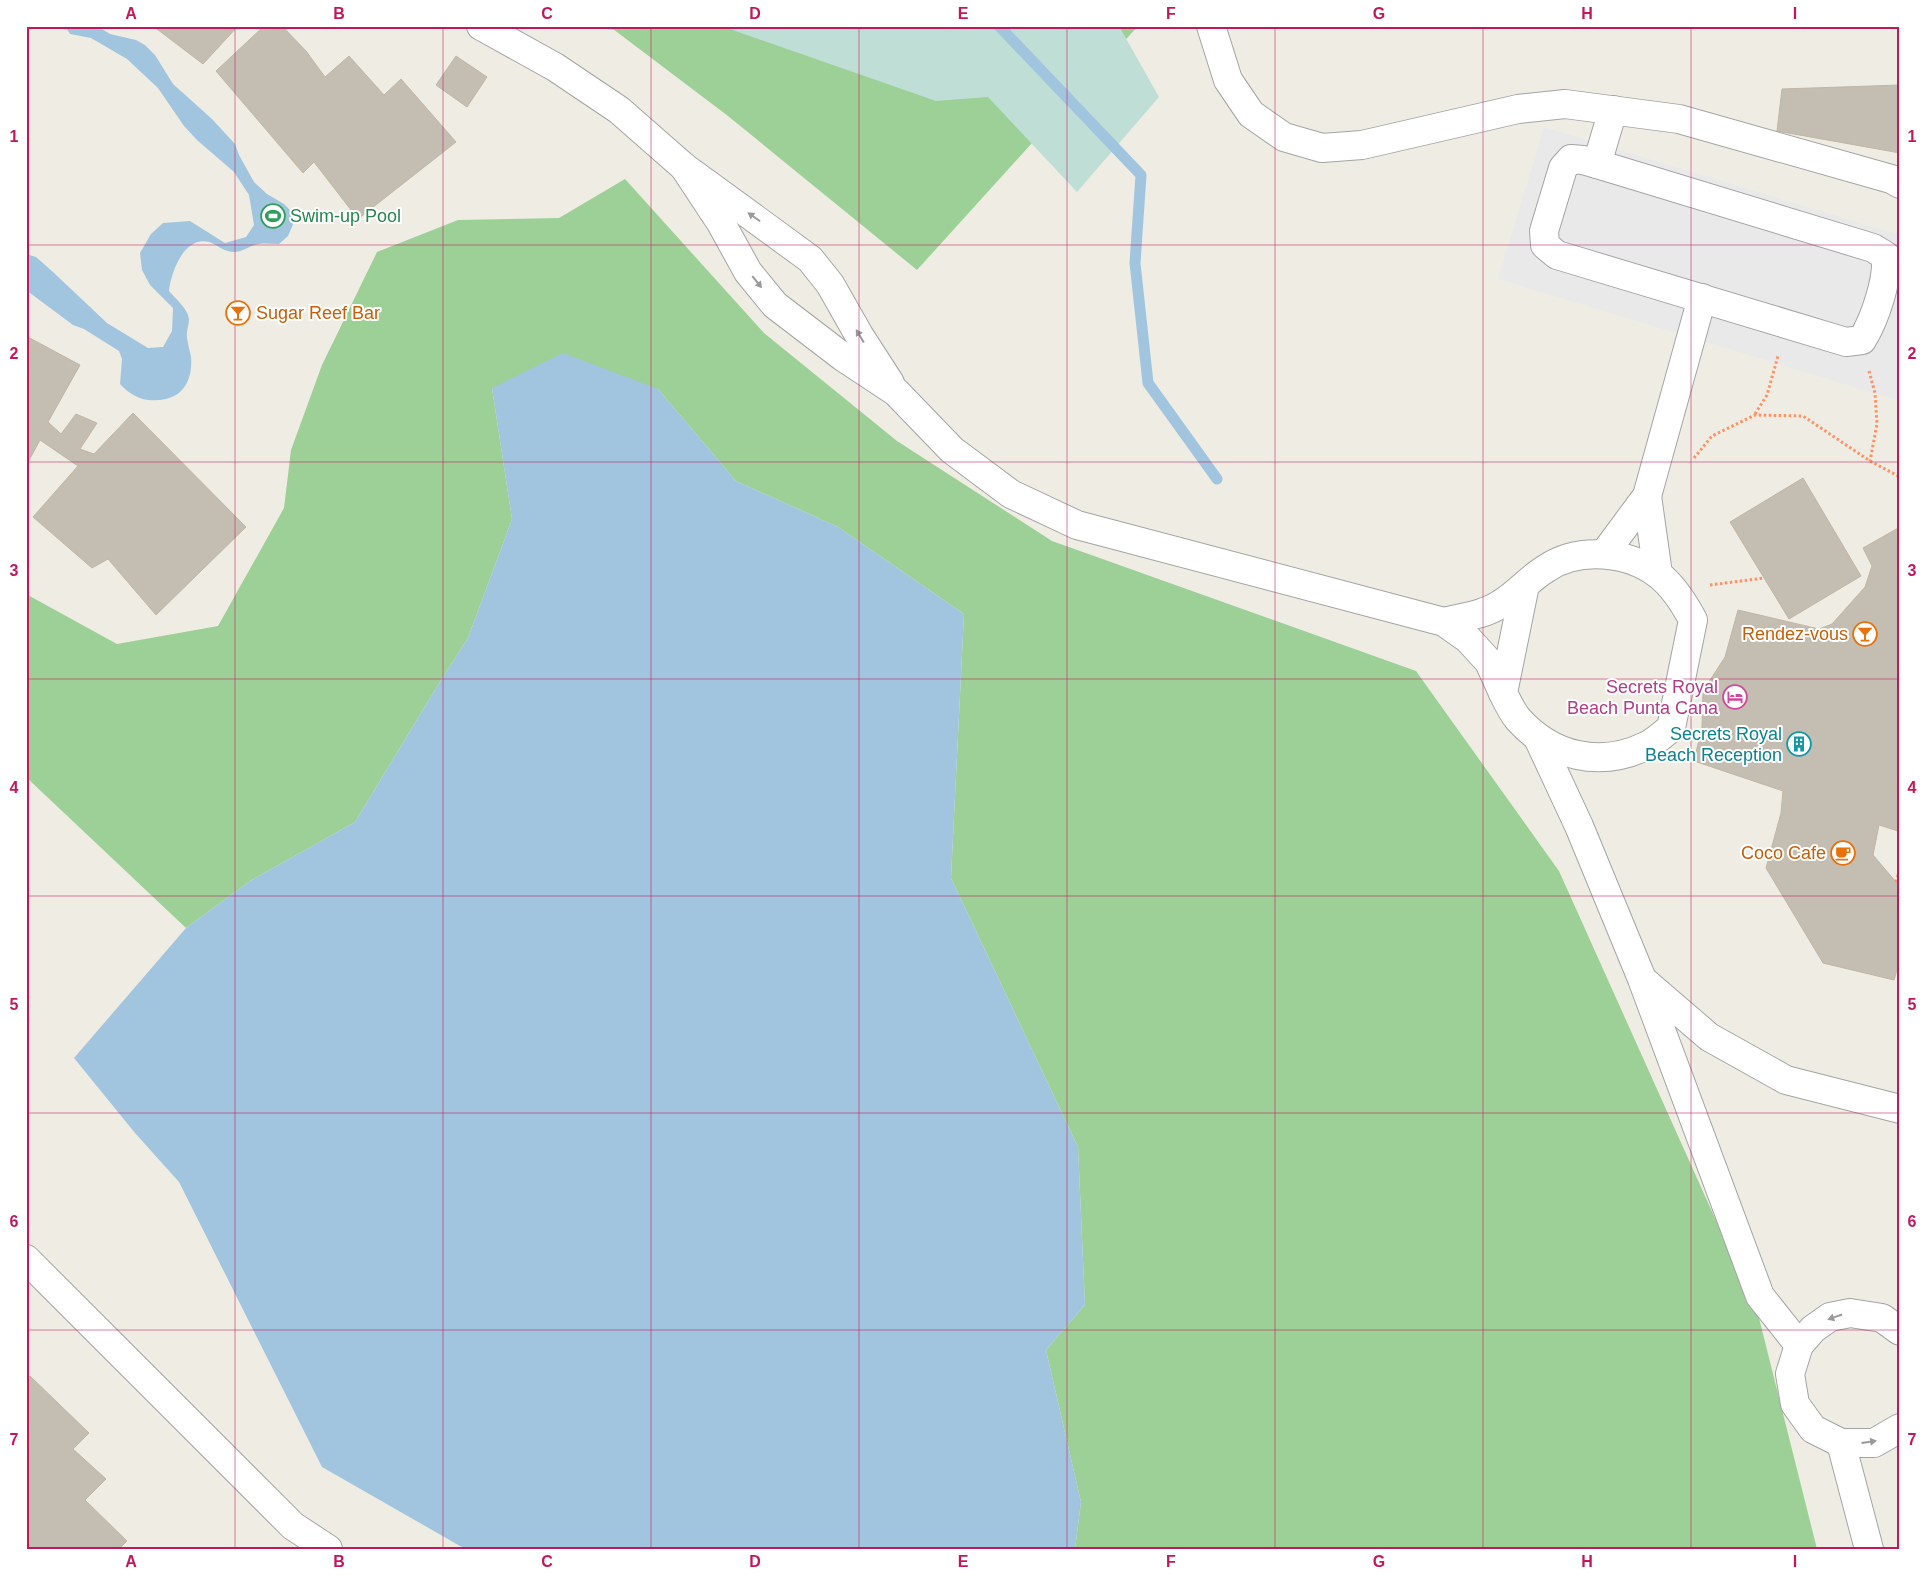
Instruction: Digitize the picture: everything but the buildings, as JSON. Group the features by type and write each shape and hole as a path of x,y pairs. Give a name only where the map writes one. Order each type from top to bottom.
{"lane":[{"path":"481,26 555,67 619,110 684,167 810,258 830,284 859,335 896,392 952,450 1011,494 1077,525 1444,622 1468,639 1489,662 1502,692 1517,718 1538,738 1563,752 1592,758 1621,756 1648,746 1671,728 1693,620 1679,595 1658,574 1633,560 1604,554 1575,557 1548,567 1501,604 1478,614 1444,622"},
{"path":"1211,26 1228,80 1251,114 1284,137 1322,148 1362,145 1518,109 1565,104 1679,119 1891,179 1900,184"},
{"path":"1597,164 1613,110"},
{"path":"1571,159 1597,164 1873,248 1886,256 1887,270 1869,328 1862,340 1846,342 1702,298 1557,254 1545,245 1544,232 1563,168 1571,159"},
{"path":"684,167 721,223 748,272 776,306 843,357 896,392"},
{"path":"1604,554 1647,496 1702,298"},
{"path":"1647,496 1658,574"},
{"path":"1502,692 1525,584"},
{"path":"1538,738 1579,826 1642,979 1760,1296 1799,1345"},
{"path":"1642,979 1709,1037 1786,1080 1900,1109"},
{"path":"26,1259 293,1526 328,1549"},
{"path":"1896,1321 1850,1312 1830,1317 1813,1329 1799,1345 1790,1374 1796,1404 1814,1429 1841,1443 1874,1443 1900,1428"},
{"path":"1841,1443 1869,1549"}],"path":[{"path":"1755,415 1767,396 1785,324"},
{"path":"1862,340 1875,393 1877,424 1870,461"},
{"path":"1690,462 1712,436 1755,415 1803,416 1870,461 1900,477"},
{"path":"1705,578 1710,585 1764,578"},
{"path":"1896,882 1900,868"}],"green space":[{"path":"609,26 1138,26 917,270 728,116"},
{"path":"625,179 764,333 897,441 1052,541 1416,671 1559,871 1758,1314 1817,1549 1075,1549 1081,1502 1046,1350 1085,1305 1078,1147 951,878 964,614 838,527 736,481 658,389 492,388 512,519 468,638 355,822 250,881 186,928 26,777 26,594 117,644 218,626 284,508 291,450 322,365 377,252 458,220 559,218"}],"shaded area":[{"name":"Swim-up Pool","path":"65,26 97,26 110,34 136,40 145,45 155,55 173,84 212,119 235,144 254,182 267,194 284,204 292,212 295,220 288,236 279,244 259,244 234,252 227,251 209,242 200,242 192,244 180,257 170,283 169,291 188,315 187,336 191,366 188,381 184,387 174,396 166,399 147,400 137,397 128,391 120,384 122,359 119,351 84,329 73,325 26,290 26,254 36,257 107,323 148,348 163,347 172,331 173,308 150,285 142,270 140,253 151,234 163,223 190,221 225,243 246,237 254,225 249,195 234,172 197,140 184,126 158,88 127,59 91,38 70,34"},
{"path":"721,26 1119,26 1159,97 1077,192 988,97 936,101"},
{"path":"1544,127 1900,235 1900,401 1498,279"},
{"path":"563,353 658,389 736,481 838,527 964,614 951,878 1078,1147 1085,1305 1046,1350 1081,1502 1075,1549 467,1549 460,1546 322,1467 179,1182 135,1133 74,1058 186,928 250,881 355,822 468,638 512,519 492,388"}],"waterway":[{"path":"999,26 1141,175 1135,263 1148,383 1217,479"}],"place":[{"name":"Swim-up Pool","path":"273,216"},
{"name":"Sugar Reef Bar","path":"238,313"},
{"name":"Rendez-vous","path":"1865,634"},
{"name":"Secrets Royal Beach Punta Cana","path":"1735,697"},
{"name":"Secrets Royal Beach Reception","path":"1799,744"},
{"name":"Coco Cafe","path":"1843,853"}]}
